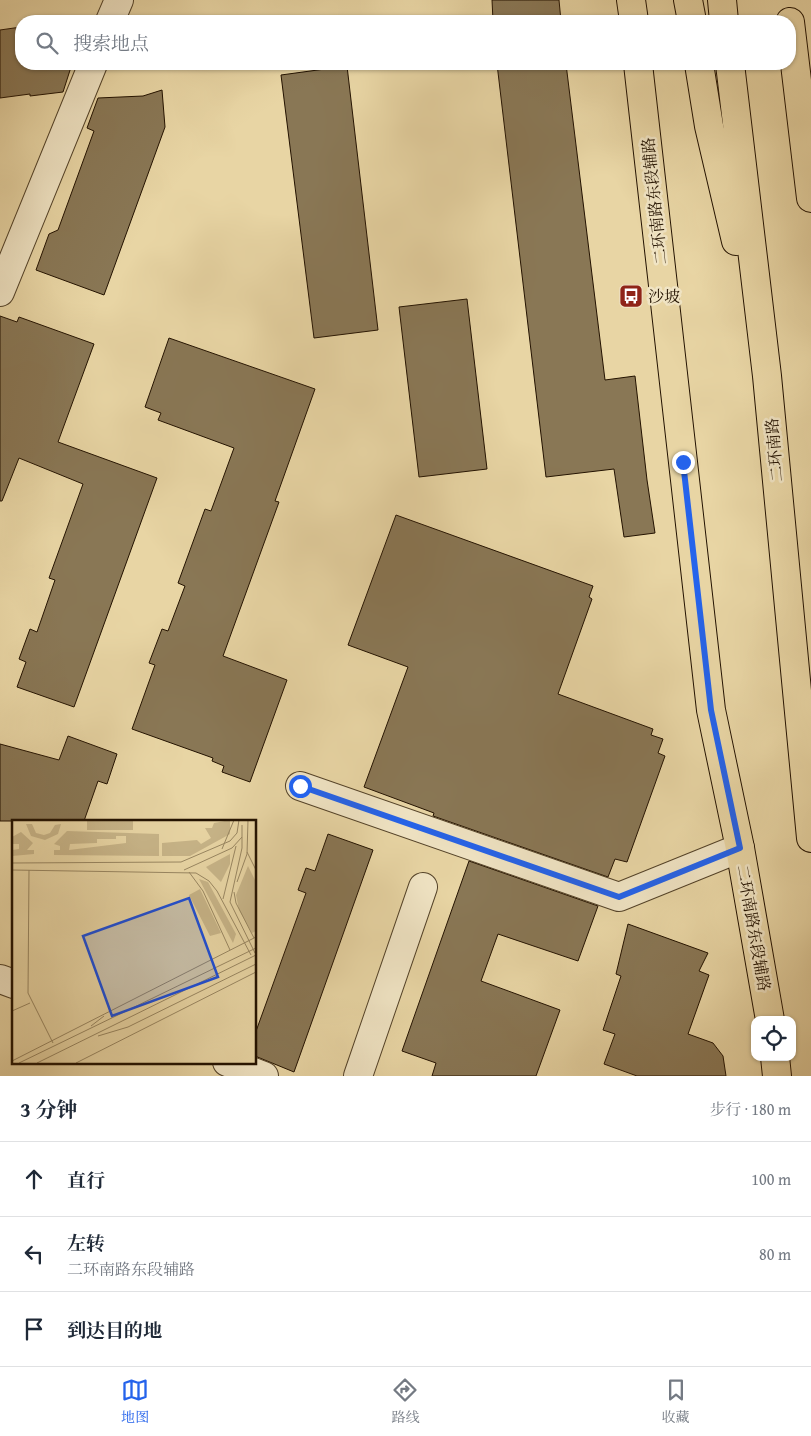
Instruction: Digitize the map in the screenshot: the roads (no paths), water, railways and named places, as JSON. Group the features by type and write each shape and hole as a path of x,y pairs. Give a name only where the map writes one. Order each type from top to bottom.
{"main road":[{"path":"631,0 633,15"},
{"path":"688,0 691,15"},
{"path":"722,0 723,15"},
{"path":"787,0 789,15"},
{"name":"二环南路东段辅路","path":"639,70 711,710 740,848 769,1016"},
{"path":"700,70 709,126 767,376"},
{"name":"二环南路","path":"731,70 767,376 811,838"},
{"path":"796,70 811,198"},
{"path":"775,1061 777,1076"}],"street":[{"path":"113,15 119,0"},
{"path":"0,292 91,70"},
{"path":"300,786 619,897 740,848"},
{"path":"358,1076 423,887"},
{"path":"0,979 12,983"},
{"path":"232,1064 264,1076"}],"place":[{"name":"沙坡","path":"631,296"}]}
